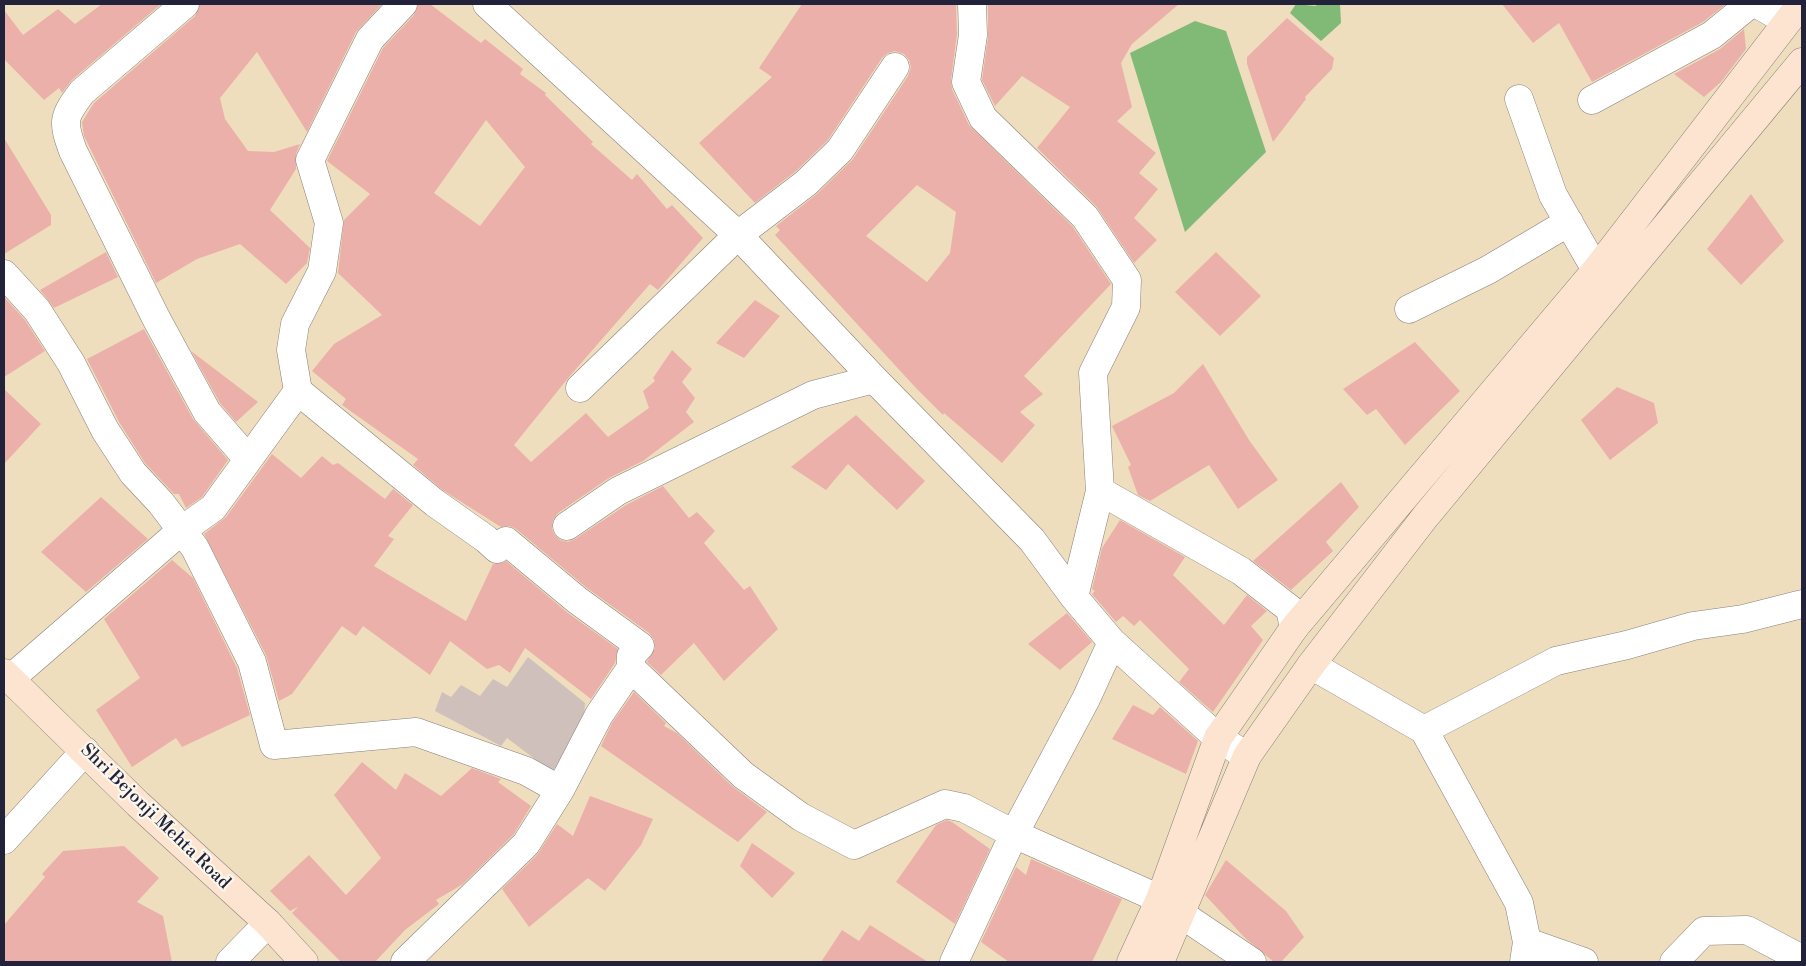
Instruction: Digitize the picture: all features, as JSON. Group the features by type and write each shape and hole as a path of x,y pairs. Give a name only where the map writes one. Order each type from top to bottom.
{"main road":[{"path":"1160,962 1171,906 1218,738 1294,628 1596,270 1797,20"},
{"path":"1131,962 1171,906 1247,756 1311,665 1425,517 1802,62"},
{"name":"Shri Bejonji Mehta Road","path":"7,676 138,804 268,923 304,962"}],"street":[{"path":"186,4 82,92 69,109 64,127 73,150 152,309 207,412 248,459"},
{"path":"403,4 370,39 310,160 329,223 322,271 295,324 292,350 298,391 435,503 497,549 506,541 577,600 640,646 631,656 631,668 599,715 560,790 526,844 405,962"},
{"path":"487,4 738,235 874,379 1032,540 1074,597 1112,642 1218,738 1247,756"},
{"path":"972,4 973,35 966,82 983,118 1085,217 1127,280 1126,307 1093,373 1100,491 1074,597"},
{"path":"1592,100 1712,35 1750,4"},
{"path":"1757,4 1797,20"},
{"path":"580,388 738,235 806,184 840,150 895,67"},
{"path":"1518,99 1553,195 1596,270"},
{"path":"1409,309 1488,270 1569,222"},
{"path":"4,274 37,310 71,363 105,430 133,473 161,503 195,548 252,662 274,745 416,732 526,771 560,790"},
{"path":"567,526 618,491 813,395 874,379"},
{"path":"7,676 182,530 213,508 298,391"},
{"path":"1100,491 1241,571 1290,609 1294,628"},
{"path":"1424,730 1556,661 1627,645 1693,626 1743,619 1802,604"},
{"path":"954,962 1014,834 1086,699 1112,642"},
{"path":"1311,665 1424,730 1518,903 1526,952 1584,962"},
{"path":"631,668 743,775 801,817 854,845 945,804 964,808 1014,834 1171,906 1252,962"},
{"path":"4,840 85,751"},
{"path":"230,962 268,923"},
{"path":"1674,962 1704,930 1747,930 1802,959"}],"shaded area":[{"path":"528,657 585,703 583,728 552,772 507,738 501,746 435,711 442,692 451,697 461,685 480,696 493,679 507,687"}],"green space":[{"path":"1296,4 1315,6 1319,4 1340,4 1341,23 1321,41 1290,13"},
{"path":"1195,21 1226,31 1266,152 1185,232 1130,53"}],"building":[{"path":"102,4 161,4 72,80 62,93 59,88 44,100 4,59 4,10 23,35 58,9 75,24"},
{"path":"200,4 382,4 356,32 307,132 257,52 220,98 225,119 248,151 274,152 300,144 296,154 296,169 270,210 310,248 307,263 286,284 240,244 197,259 156,283 84,136 82,122 94,103 195,16"},
{"path":"418,4 430,4 481,43 485,39 523,69 520,74 546,93 545,95 593,142 591,144 632,180 637,174 667,209 672,205 703,238 658,290 650,284 569,377 514,445 531,462 586,413 608,437 649,408 643,391 655,381 653,378 672,350 692,369 682,382 695,398 686,412 694,422 643,461 609,478 558,513 553,520 552,528 554,534 560,540 568,542 626,505 663,486 689,518 697,512 715,531 704,543 744,590 750,586 778,629 724,681 694,643 661,675 647,662 655,648 654,640 649,633 587,588 516,529 509,526 501,527 444,491 413,465 418,459 342,405 346,399 312,371 334,344 382,315 338,273 344,220 370,194 327,161 383,48 414,15","holes":["486,120 525,167 480,226 434,193"]},
{"path":"802,4 956,4 957,34 951,80 952,89 969,125 1073,227 1111,284 1024,376 1043,394 1020,412 1035,425 1002,463 944,413 943,415 916,388 775,235 780,230 776,226 817,194 853,159 908,76 911,67 909,60 904,54 895,51 888,53 882,58 828,140 796,171 755,203 699,143 772,77 759,68","holes":["917,185 956,212 950,253 927,282 866,236"]},
{"path":"988,4 1179,4 1132,44 1121,63 1132,107 1117,121 1156,153 1139,173 1158,189 1134,218 1157,240 1134,263 1096,206 1037,148 1070,107 1022,76 995,106 982,80 988,37"},
{"path":"1502,4 1726,4 1703,22 1592,82 1559,23 1533,43"},
{"path":"1287,18 1334,58 1332,69 1305,97 1306,99 1273,142 1247,64 1247,57"},
{"path":"1744,29 1746,49 1721,82 1704,97 1674,74 1720,49"},
{"path":"4,138 51,215 51,225 4,254"},
{"path":"1751,194 1784,241 1741,285 1707,249"},
{"path":"106,252 118,277 54,308 40,290"},
{"path":"1216,252 1261,296 1220,336 1175,292"},
{"path":"4,297 25,320 45,351 4,377"},
{"path":"755,300 780,316 744,358 716,343"},
{"path":"144,329 193,419 228,460 202,497 186,508 179,494 174,494 145,463 119,422 87,359"},
{"path":"1415,342 1460,391 1405,445 1376,409 1367,415 1343,389"},
{"path":"191,351 258,402 236,422 220,403"},
{"path":"1203,364 1249,440 1278,480 1238,509 1209,465 1150,501 1138,495 1128,467 1131,465 1112,426 1174,393"},
{"path":"1617,387 1654,403 1658,423 1610,460 1581,420"},
{"path":"4,389 41,424 4,464"},
{"path":"856,415 925,481 897,510 848,464 826,490 791,467"},
{"path":"272,454 301,478 322,456 333,465 338,463 385,499 393,489 413,505 388,536 394,539 374,566 466,621 493,564 506,561 568,613 618,649 615,663 591,699 525,648 510,673 499,665 487,669 450,641 430,675 363,626 356,636 342,626 292,694 279,701 266,655 204,534 226,517"},
{"path":"1341,482 1359,507 1326,542 1333,551 1291,590 1253,561"},
{"path":"101,497 148,539 86,592 41,552"},
{"path":"1120,520 1185,557 1173,575 1224,625 1247,595 1267,611 1251,626 1263,640 1213,712 1179,682 1189,669 1140,620 1134,626 1123,616 1116,622 1092,594 1095,591 1092,589 1102,548"},
{"path":"172,560 193,578 237,668 250,715 182,747 176,738 132,767 96,710 140,678 104,619"},
{"path":"1067,613 1092,642 1060,670 1028,644"},
{"path":"634,692 666,723 664,726 677,733 732,786 767,812 738,842 601,746 612,723"},
{"path":"1133,705 1153,715 1160,707 1198,741 1186,774 1112,739"},
{"path":"362,762 396,790 405,773 441,796 472,768 501,779 498,782 531,806 514,834 463,884 436,900 439,904 405,930 375,962 341,962 292,913 298,907 290,911 270,891 309,855 346,895 381,858 334,795"},
{"path":"590,796 653,819 641,845 605,891 588,878 529,927 502,889 537,855 557,824 573,836"},
{"path":"947,820 990,849 955,924 896,882 936,825"},
{"path":"752,843 795,873 772,898 740,866"},
{"path":"124,846 159,878 137,902 163,916 172,962 4,962 4,925 45,877 42,874 63,851"},
{"path":"1031,859 1122,899 1092,962 1009,962 981,942 1016,867 1026,875"},
{"path":"1226,860 1286,911 1304,937 1281,962 1274,962 1246,939 1205,895"},
{"path":"870,925 928,962 821,962 842,930 859,941"}]}
